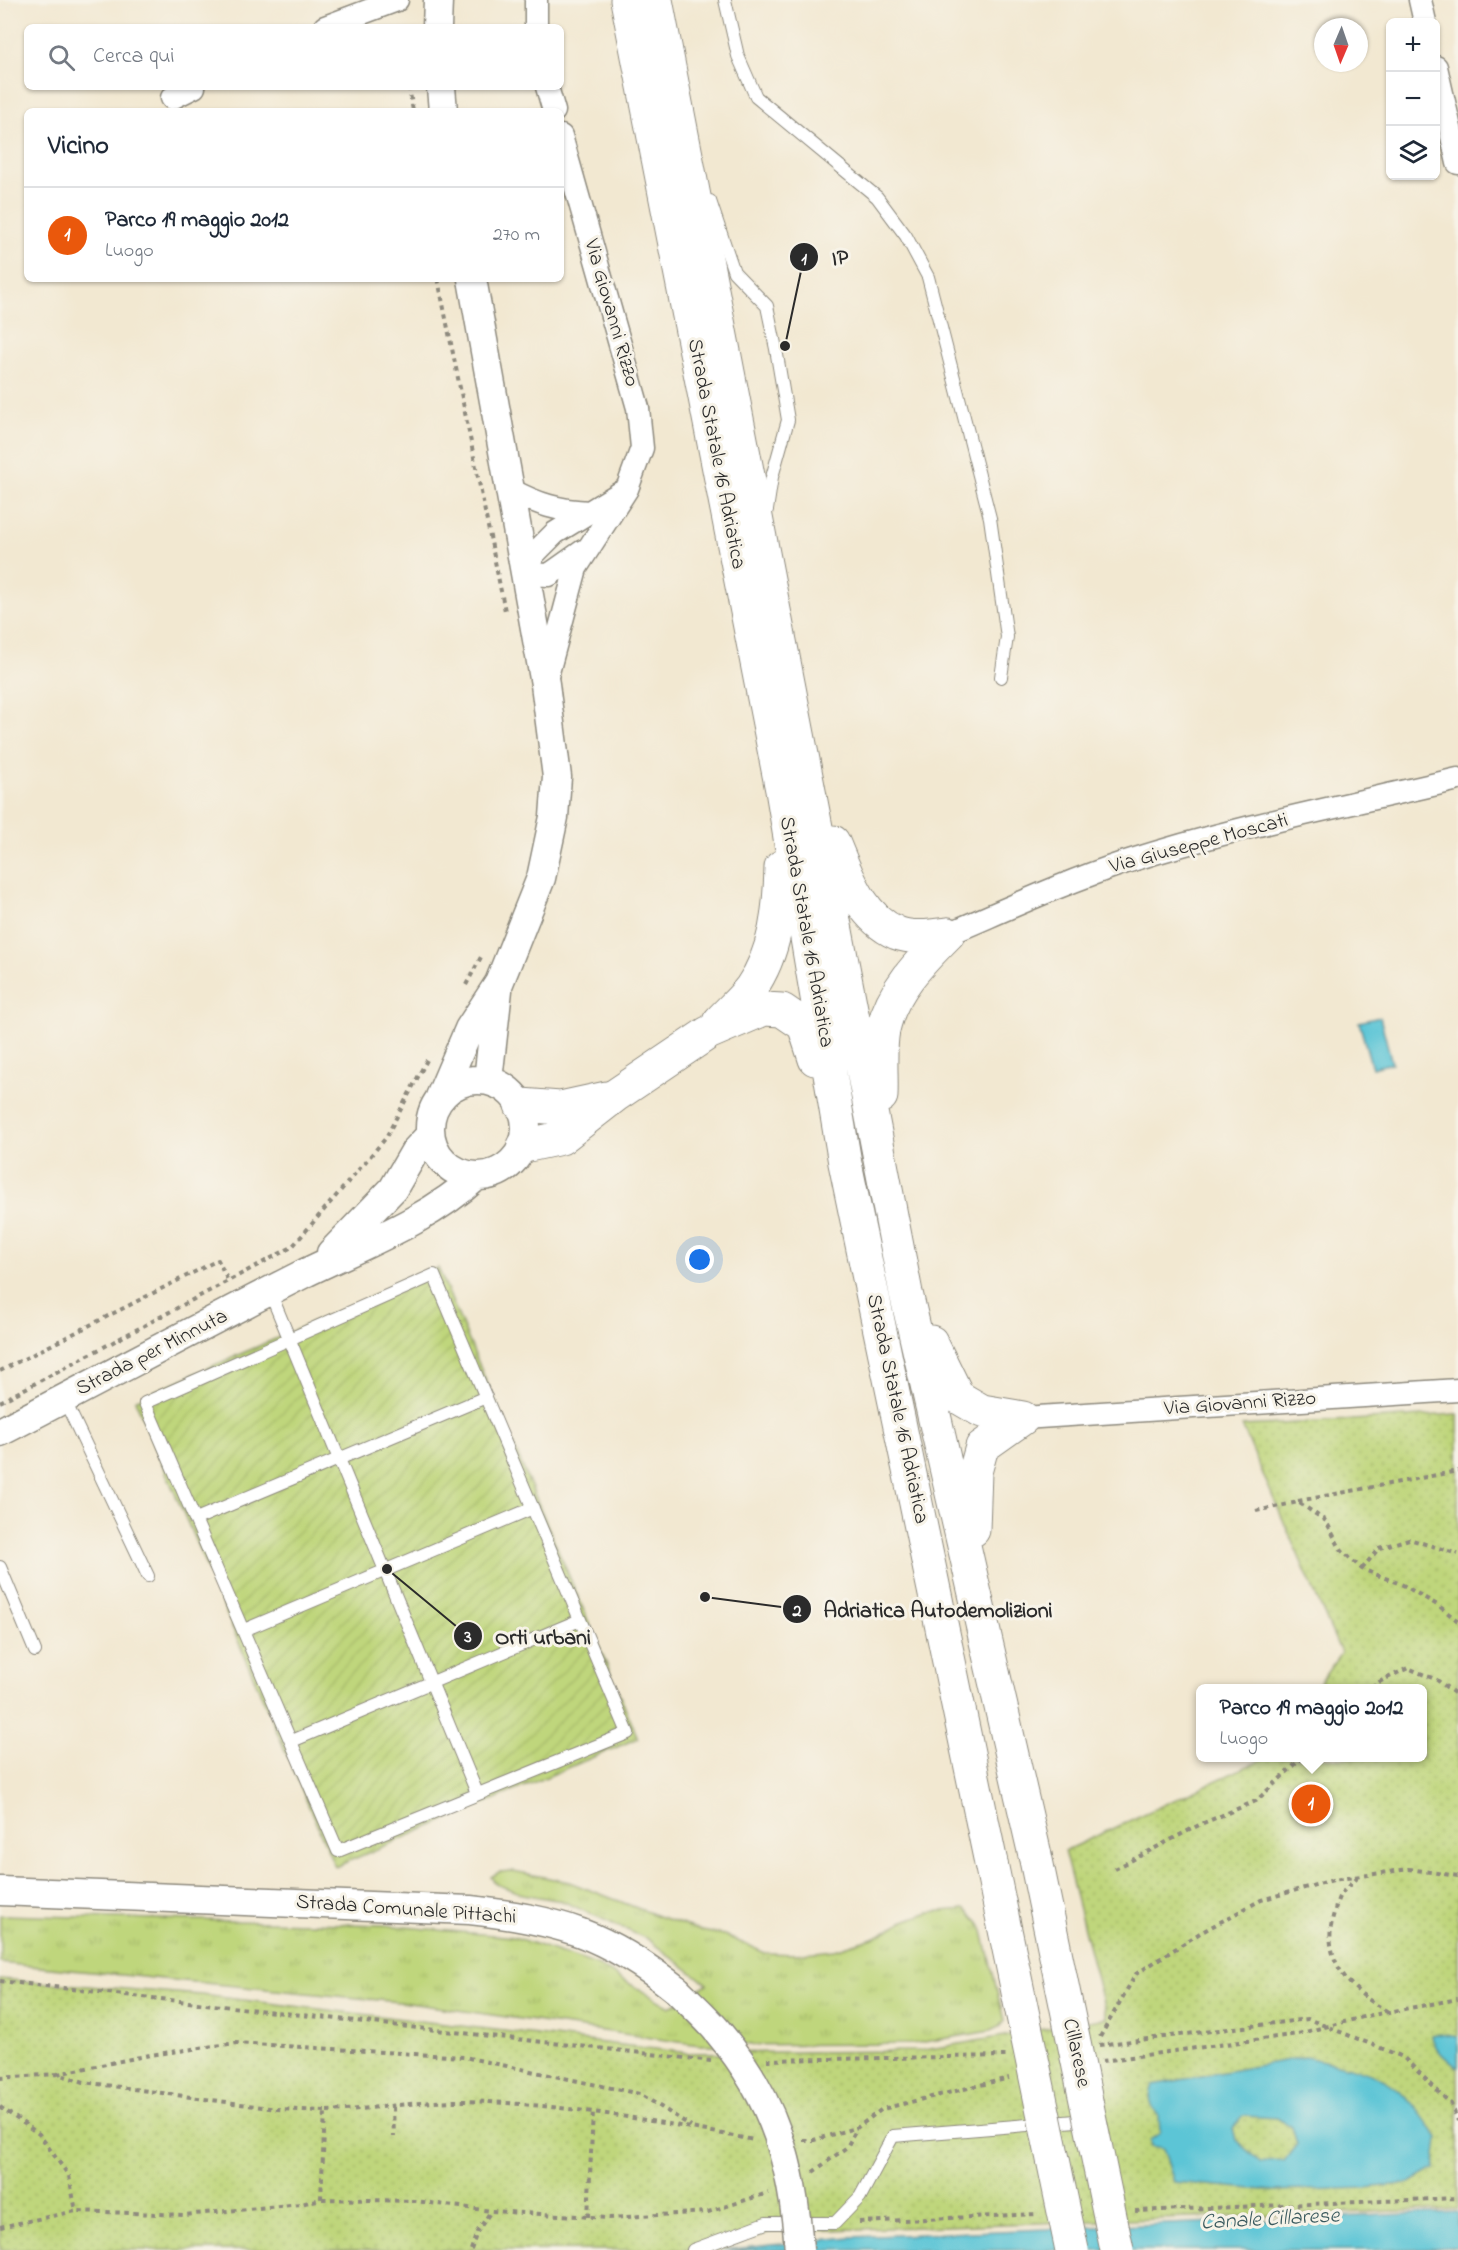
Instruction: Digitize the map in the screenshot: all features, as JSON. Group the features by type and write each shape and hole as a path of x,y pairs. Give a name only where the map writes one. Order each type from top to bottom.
{"highway":[{"name":"Strada Statale 16 Adriatica","path":"627,0 795,787 880,1159 906,1293 1035,1855"},
{"name":"Strada Statale 16 Adriatica","path":"656,0 767,580 845,1163 991,1863"},
{"path":"795,787 855,893 872,915 897,933 922,937 948,934"},
{"path":"708,1033 751,988 772,946 778,920 795,787"},
{"path":"880,1159 883,1030 896,995 922,960 948,934"},
{"path":"524,1146 561,1138 616,1095 708,1033 764,1009 782,1010 804,1025 845,1163"},
{"path":"521,1105 560,1108 616,1095"},
{"path":"906,1293 958,1397 982,1411 1023,1418"},
{"path":"979,1610 972,1516 975,1472 982,1447 1023,1418"},
{"name":"Cillarese","path":"1035,1855 1117,2250"},
{"name":"Cillarese","path":"991,1863 1072,2250"}],"street":[{"path":"334,24 397,0"},
{"path":"437,24 438,0"},
{"path":"536,0 536,24"},
{"path":"1420,0 1424,18"},
{"path":"1437,72 1458,163"},
{"path":"172,98 188,90"},
{"path":"441,90 442,108"},
{"path":"548,90 553,108"},
{"name":"Via Giovanni Rizzo","path":"545,684 576,568 586,549 610,519 627,489 642,448 638,408 564,147"},
{"path":"440,1097 462,1082 488,1080 513,1093 521,1105 527,1125 524,1146 510,1165 489,1175 477,1176 461,1173 446,1164 436,1151 430,1135 430,1122 440,1097 469,1029 499,983 541,878 554,817 557,777 545,684 473,282"},
{"path":"526,574 533,555 555,533 627,489"},
{"path":"511,490 536,504 564,511 590,512"},
{"path":"526,574 549,575 586,549"},
{"name":"Via Giuseppe Moscati","path":"948,934 1070,882 1128,862 1238,831 1458,779"},
{"path":"488,1080 499,983"},
{"name":"Strada per Minnuta","path":"303,1274 347,1238 393,1188 415,1151 430,1135"},
{"name":"Strada per Minnuta","path":"0,1432 435,1208 460,1192 477,1176"},
{"name":"Via Giovanni Rizzo","path":"1023,1418 1458,1390"},
{"name":"Strada Comunale Pittachi","path":"0,1891 470,1910 508,1914 548,1922 599,1938 642,1963 677,1990 719,2032 755,2083 784,2150 795,2198 799,2250"}],"lane":[{"path":"725,0 738,56 756,98 877,197 906,236 928,277 990,518 1007,637 1001,677"},
{"path":"686,148 708,195 735,272 767,306 776,349 788,420 767,504 767,580"},
{"path":"434,1275 628,1733 338,1851 146,1403 291,1339 434,1275"},
{"path":"270,1292 477,1793"},
{"path":"196,1519 486,1397"},
{"path":"63,1399 148,1576"},
{"path":"244,1630 533,1508"},
{"path":"0,1567 35,1651"},
{"path":"292,1741 580,1620"},
{"path":"693,2250 766,2223 835,2223 860,2197 893,2136 1105,2119"}],"path":[{"path":"410,90 412,108"},
{"path":"439,282 505,612"},
{"path":"466,986 482,956"},
{"path":"0,1402 292,1246 385,1139 434,1047"},
{"path":"0,1371 218,1260 228,1281"},
{"path":"1256,1511 1458,1471"},
{"path":"1298,1502 1326,1521 1341,1550 1362,1569 1403,1585 1439,1606 1458,1621"},
{"path":"1362,1569 1379,1548 1409,1539 1458,1554"},
{"path":"1377,1684 1408,1668 1437,1680 1458,1696"},
{"path":"1115,1869 1201,1824 1256,1801 1298,1762"},
{"path":"1094,2045 1116,2013 1136,1974 1200,1933 1261,1900 1357,1877 1409,1869 1458,1876"},
{"path":"1357,1877 1340,1896 1330,1926 1332,1959 1350,1983 1370,2001 1388,2012"},
{"path":"1091,2063 1298,2034 1388,2012 1458,1999"},
{"path":"0,2078 57,2074 150,2055 236,2043 464,2057 640,2094 694,2128"},
{"path":"57,2074 84,2082 276,2109 325,2111 458,2101 544,2105 694,2128 756,2141"},
{"path":"802,2140 814,2140 858,2127 882,2109 1011,2077"},
{"path":"0,2107 39,2134 69,2176 76,2211"},
{"path":"393,2107 394,2137"},
{"path":"321,2199 325,2111"},
{"path":"588,2217 593,2112"},
{"path":"806,2175 826,2165 847,2147 858,2127"},
{"path":"0,2227 76,2211 184,2215 302,2204 321,2199 416,2201 491,2211 609,2218 708,2212 776,2191"},
{"path":"1134,2211 1458,2198"},
{"path":"471,2250 477,2232 491,2211"},
{"path":"835,2223 1050,2214"}],"green space":[{"path":"438,1268 638,1738 335,1867 135,1400"},
{"path":"1458,1414 1458,2209 769,2232 719,2250 0,2250 0,1979 201,1995 688,2053 919,2051 1107,2018 1064,1851 1256,1762 1427,1762 1427,1684 1319,1684 1341,1653 1242,1426"},
{"path":"513,1871 569,1882 701,1931 724,1935 765,1953 796,1954 835,1950 876,1937 902,1922 929,1912 965,1909 979,1922 983,1931 1004,2021 999,2027 990,2031 912,2044 700,2045 409,2003 0,1963 0,1915 384,1925 514,1937 597,1965 670,2007 707,1984 647,1939 562,1901 522,1894 496,1884 491,1877 499,1872"}],"water":[{"path":"1380,1017 1392,1063 1372,1068 1359,1022"},
{"path":"1432,2035 1458,2037 1458,2068 1435,2045"},
{"path":"1305,2057 1353,2068 1388,2082 1414,2106 1438,2139 1434,2169 1410,2183 1366,2188 1275,2191 1174,2182 1163,2148 1151,2146 1150,2140 1160,2133 1159,2116 1151,2101 1153,2085","holes":["1243,2116 1277,2118 1292,2127 1297,2144 1284,2161 1260,2162 1236,2140 1233,2128"]},
{"name":"Canale Cillarese","path":"1458,2212 1458,2247 1381,2250 724,2250 851,2237"}],"place":[{"name":"IP","path":"785,346"},
{"name":"Orti urbani","path":"387,1569"},
{"name":"Adriatica Autodemolizioni","path":"705,1597"},
{"name":"Parco 19 maggio 2012","path":"1311,1804"}]}
